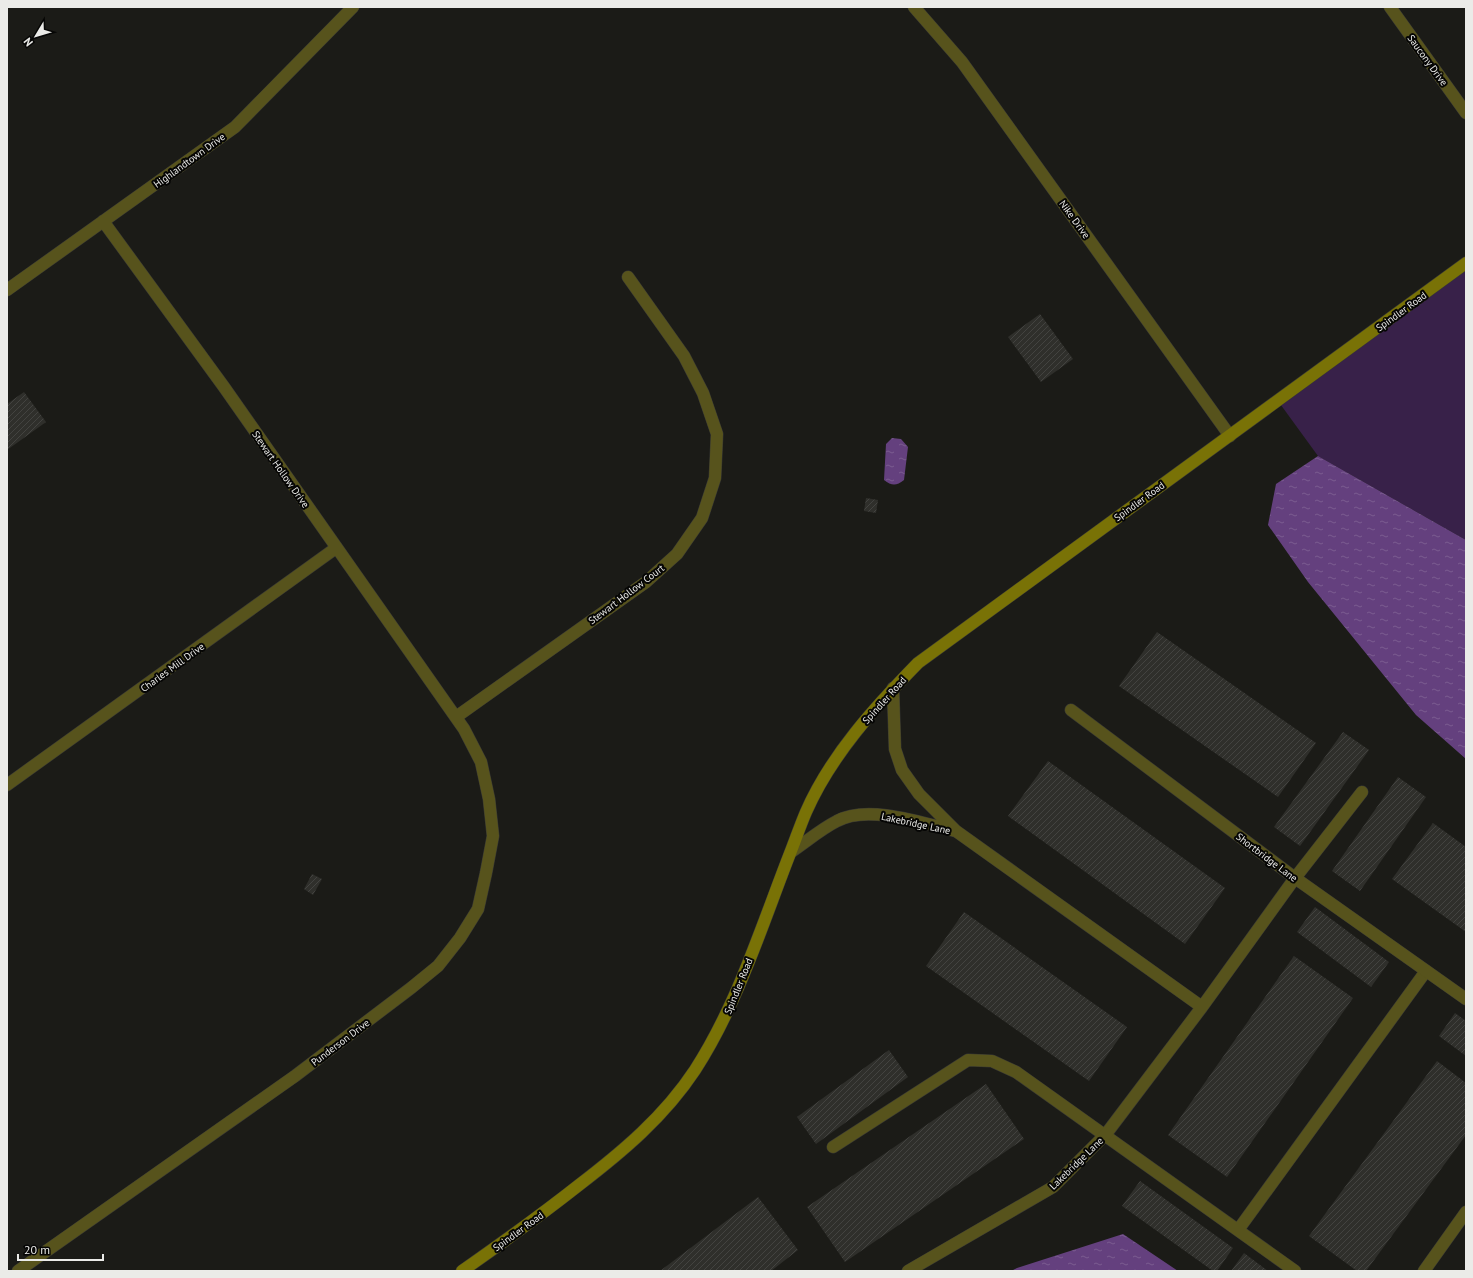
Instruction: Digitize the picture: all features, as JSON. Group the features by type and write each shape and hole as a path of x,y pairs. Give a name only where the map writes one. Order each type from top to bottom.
{"street":[{"name":"Highlandtown Drive","path":"7,290 234,128 353,7"},
{"name":"Nike Drive","path":"914,7 962,62 1230,436"},
{"name":"Saucony Drive","path":"1390,7 1466,113"},
{"name":"Stewart Hollow Drive","path":"103,221 228,394 456,717"},
{"name":"Spindler Road","path":"462,1271 537,1218 612,1160 668,1107 694,1070 724,1020 806,811 828,771 858,730 893,688 918,663 945,642 1466,263"},
{"name":"Stewart Hollow Court","path":"456,717 646,582 677,554 702,518 715,478 717,434 703,393 684,356 628,277"},
{"name":"Charles Mill Drive","path":"7,785 336,548"},
{"name":"Lakebridge Lane","path":"893,688 895,749 902,770 919,794 956,831 1202,1007"},
{"name":"Shortbridge Lane","path":"1072,710 1295,878 1466,998"},
{"name":"Punderson Drive","path":"18,1271 295,1076 438,966 460,938 478,908 493,836 489,798 481,762 456,717"},
{"name":"Lakebridge Lane","path":"908,1271 1053,1187 1104,1136 1202,1007 1295,878 1362,792"},
{"name":"Lakebridge Lane","path":"791,852 838,820 864,813 896,817 956,831"},
{"path":"1238,1230 1426,971"},
{"path":"833,1147 968,1060 992,1061 1016,1072 1295,1271"},
{"path":"1424,1271 1466,1212"}],"shaded area":[{"path":"1466,263 1466,540 1318,456 1278,401"}],"water":[{"path":"892,438 901,439 908,447 904,480 894,484 884,480 886,444"},
{"path":"1318,456 1466,540 1466,759 1416,715 1308,582 1268,525 1276,484"},
{"path":"1123,1234 1178,1271 1011,1271 1017,1268"}],"building":[{"path":"1040,314 1073,359 1041,382 1008,337"},
{"path":"24,392 46,422 7,450 7,404"},
{"path":"866,498 878,500 876,513 864,511"},
{"path":"1157,632 1316,743 1278,797 1119,686"},
{"path":"1343,732 1369,750 1300,846 1274,827"},
{"path":"1048,761 1225,888 1185,944 1008,816"},
{"path":"1398,777 1426,797 1360,891 1332,871"},
{"path":"1433,823 1466,847 1466,932 1392,879"},
{"path":"312,874 322,879 313,895 304,889"},
{"path":"1315,907 1389,962 1371,987 1297,932"},
{"path":"964,912 1127,1027 1089,1081 926,966"},
{"path":"1294,956 1353,998 1227,1177 1168,1135"},
{"path":"1455,1013 1466,1021 1466,1056 1439,1036"},
{"path":"889,1050 908,1077 816,1144 797,1117"},
{"path":"1437,1061 1466,1083 1466,1135 1366,1271 1357,1271 1309,1236"},
{"path":"986,1084 1024,1139 845,1262 807,1207"},
{"path":"1140,1181 1233,1248 1217,1271 1213,1271 1122,1206"},
{"path":"758,1197 798,1250 771,1271 660,1271"},
{"path":"1244,1253 1268,1271 1231,1271"}]}
